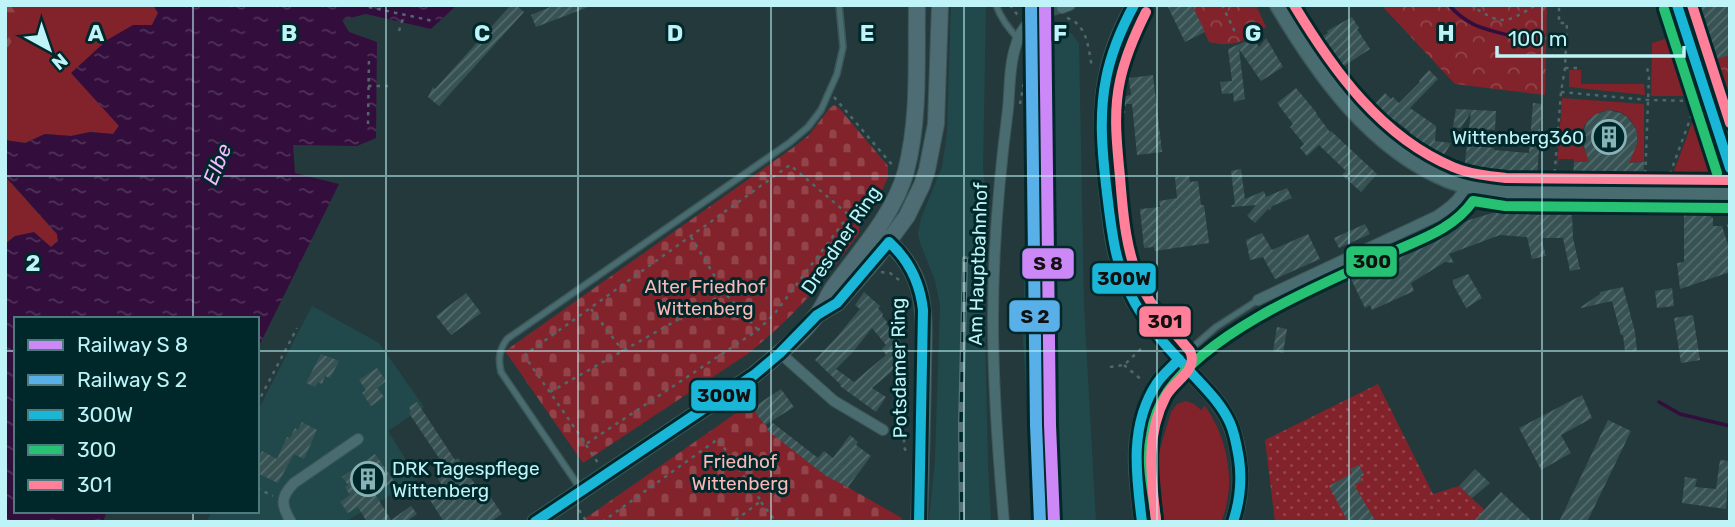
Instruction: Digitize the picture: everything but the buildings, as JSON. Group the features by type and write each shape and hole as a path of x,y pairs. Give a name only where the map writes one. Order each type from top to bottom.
{"main road":[{"name":"Dresdner Ring","path":"817,316 899,191 906,172 915,105 917,5"},
{"name":"Dresdner Ring","path":"817,316 837,303 889,242 916,200 928,170 939,92 940,5"},
{"name":"Potsdamer Ring","path":"873,227 899,250 912,270 922,301 919,522"},
{"path":"535,522 744,382 780,353 817,316"}],"street":[{"path":"1277,5 1321,74 1347,105 1391,146 1416,164 1447,180 1465,186 1505,192 1730,194"},
{"path":"1677,5 1730,169"},
{"path":"1132,6 1115,45 1107,75 1101,121 1114,246 1120,269 1140,311 1220,406 1229,422 1239,456 1240,478 1233,522"},
{"name":"Am Hauptbahnhof","path":"1004,522 995,395 993,298 996,237 1013,60 1018,38 1029,31 1037,16"},
{"path":"1258,300 1437,216 1463,193 1465,186"},
{"path":"780,353 834,401 883,430"},
{"path":"1142,522 1135,468 1137,435 1154,389 1179,359"},
{"path":"291,522 284,509 286,491 358,439"}],"lane":[{"path":"582,490 501,372 501,347 508,339 789,143 808,127 821,110 837,74 843,47 839,5"},
{"path":"996,5 1000,15 1018,38"},
{"path":"1179,359 1216,327 1258,300"}],"path":[{"path":"1010,5 1029,31 1019,112"},
{"path":"1222,5 1235,32"},
{"path":"1470,5 1490,18 1504,22 1536,5"},
{"path":"1554,181 1567,23 1559,23 1559,5"},
{"path":"369,7 433,21"},
{"path":"1066,10 1082,28 1092,67"},
{"path":"399,31 404,15"},
{"path":"368,124 369,58"},
{"path":"1565,68 1581,68"},
{"path":"1645,182 1649,75 1647,68"},
{"path":"368,86 388,86"},
{"path":"1101,121 1124,112 1126,100 1116,92"},
{"path":"1561,92 1648,100 1697,101 1667,182"},
{"path":"830,93 894,167"},
{"path":"606,474 528,361 526,354 790,165 849,215 873,227"},
{"path":"586,444 758,330 775,313 849,215"},
{"path":"691,237 725,293 758,330"},
{"path":"880,272 890,273 905,287"},
{"path":"550,393 725,293"},
{"path":"591,308 623,351"},
{"path":"259,400 297,328"},
{"path":"1110,367 1124,365 1143,346"},
{"path":"1124,365 1143,381"},
{"path":"883,430 890,436 904,436 904,447 910,459 910,447"},
{"path":"602,522 718,439 776,522"},
{"path":"259,489 283,502"},
{"path":"733,522 761,501"}],"shaded area":[{"path":"951,5 986,5 983,168 988,210 984,285 991,522 929,522 935,459 940,305 935,280 918,234 921,218 942,167 947,133"},
{"path":"1064,30 1072,34 1079,43 1084,306 1096,522 1031,522 1030,450 1023,340 1027,132 1036,39"},
{"path":"312,306 379,343 424,407 388,431 418,479 348,520 349,522 206,522 211,513 259,513 259,408"}],"green space":[{"path":"5,5 35,5 5,52"},
{"path":"35,5 153,5 158,13 152,25 133,25 119,126 113,134 45,134 25,143 5,140 5,52"},
{"path":"1192,5 1256,5 1266,27 1233,44 1209,42"},
{"path":"1381,5 1547,5 1545,95 1455,84"},
{"path":"1668,38 1688,96 1651,96 1652,43"},
{"path":"1730,45 1730,106 1727,107 1704,48"},
{"path":"1569,70 1581,70 1581,84 1644,84 1645,95 1569,87"},
{"path":"1562,98 1644,104 1644,162 1622,163 1637,132 1628,117 1616,111 1604,111 1584,126 1581,137 1585,150 1597,162 1559,159 1557,167"},
{"name":"Alter Friedhof Wittenberg","path":"834,105 888,166 888,177 875,206 859,228 859,233 807,298 763,341 583,463 505,351 794,147 809,135"},
{"path":"1695,115 1712,170 1711,176 1708,179 1671,179"},
{"path":"5,176 57,234 58,241 51,247 15,236 5,244"},
{"path":"1378,384 1433,494 1459,486 1497,522 1275,522 1265,440"},
{"path":"1186,401 1201,410 1205,406 1224,447 1229,477 1226,508 1221,522 1154,522 1152,490 1159,452 1171,412 1177,404"},
{"name":"Friedhof Wittenberg","path":"749,404 773,434 821,472 902,518 902,522 580,522"}],"water":[{"name":"Elbe","path":"153,5 457,5 431,29 366,14 342,20 349,32 377,42 376,138 357,146 293,145 295,173 339,184 259,346 259,317 14,317 14,513 106,513 103,522 5,522 5,244 15,236 34,232 51,247 58,241 57,234 5,176 5,140 25,143 45,134 113,134 119,126 71,73 107,40 133,25 152,25 158,13"}],"waterway":[{"path":"1449,5 1473,24 1518,38"},
{"path":"1659,402 1680,414 1730,426"}],"tunnel":[{"path":"1037,16 1062,8"}],"railway":[{"path":"962,522 961,424 965,259"}],"transit line":[{"path":"1031,5 1036,425 1040,522"},
{"path":"1045,5 1050,425 1054,522"},
{"name":"300W","path":"1134,5 1111,60 1102,105 1103,159 1114,246 1122,275 1141,313 1163,342 1214,398 1230,423 1237,445 1240,475 1239,498 1233,522"},
{"name":"301","path":"1294,5 1342,77 1381,120 1427,154 1453,167 1506,178 1730,180"},
{"name":"300W","path":"1677,5 1730,168"},
{"name":"301","path":"1692,5 1730,123"},
{"name":"300","path":"1664,9 1717,173"},
{"name":"301","path":"1146,12 1128,54 1118,93 1117,141 1124,220 1132,261 1142,287 1158,313 1190,351 1192,358 1188,370 1166,396 1155,426 1151,472 1156,520"},
{"name":"300","path":"1156,520 1149,446 1153,424 1162,401 1187,369 1211,348 1269,311 1434,233 1456,220 1473,201 1505,206 1730,208"},
{"name":"300W","path":"889,242 913,273 923,310 919,522"},
{"name":"300W","path":"535,522 754,375 817,315 837,303 889,242"},
{"name":"300W","path":"1142,522 1137,468 1138,433 1148,399 1157,383 1179,359"}],"place":[{"name":"Wittenberg360","path":"1609,137"},
{"name":"DRK Tagespflege Wittenberg","path":"368,479"}]}
